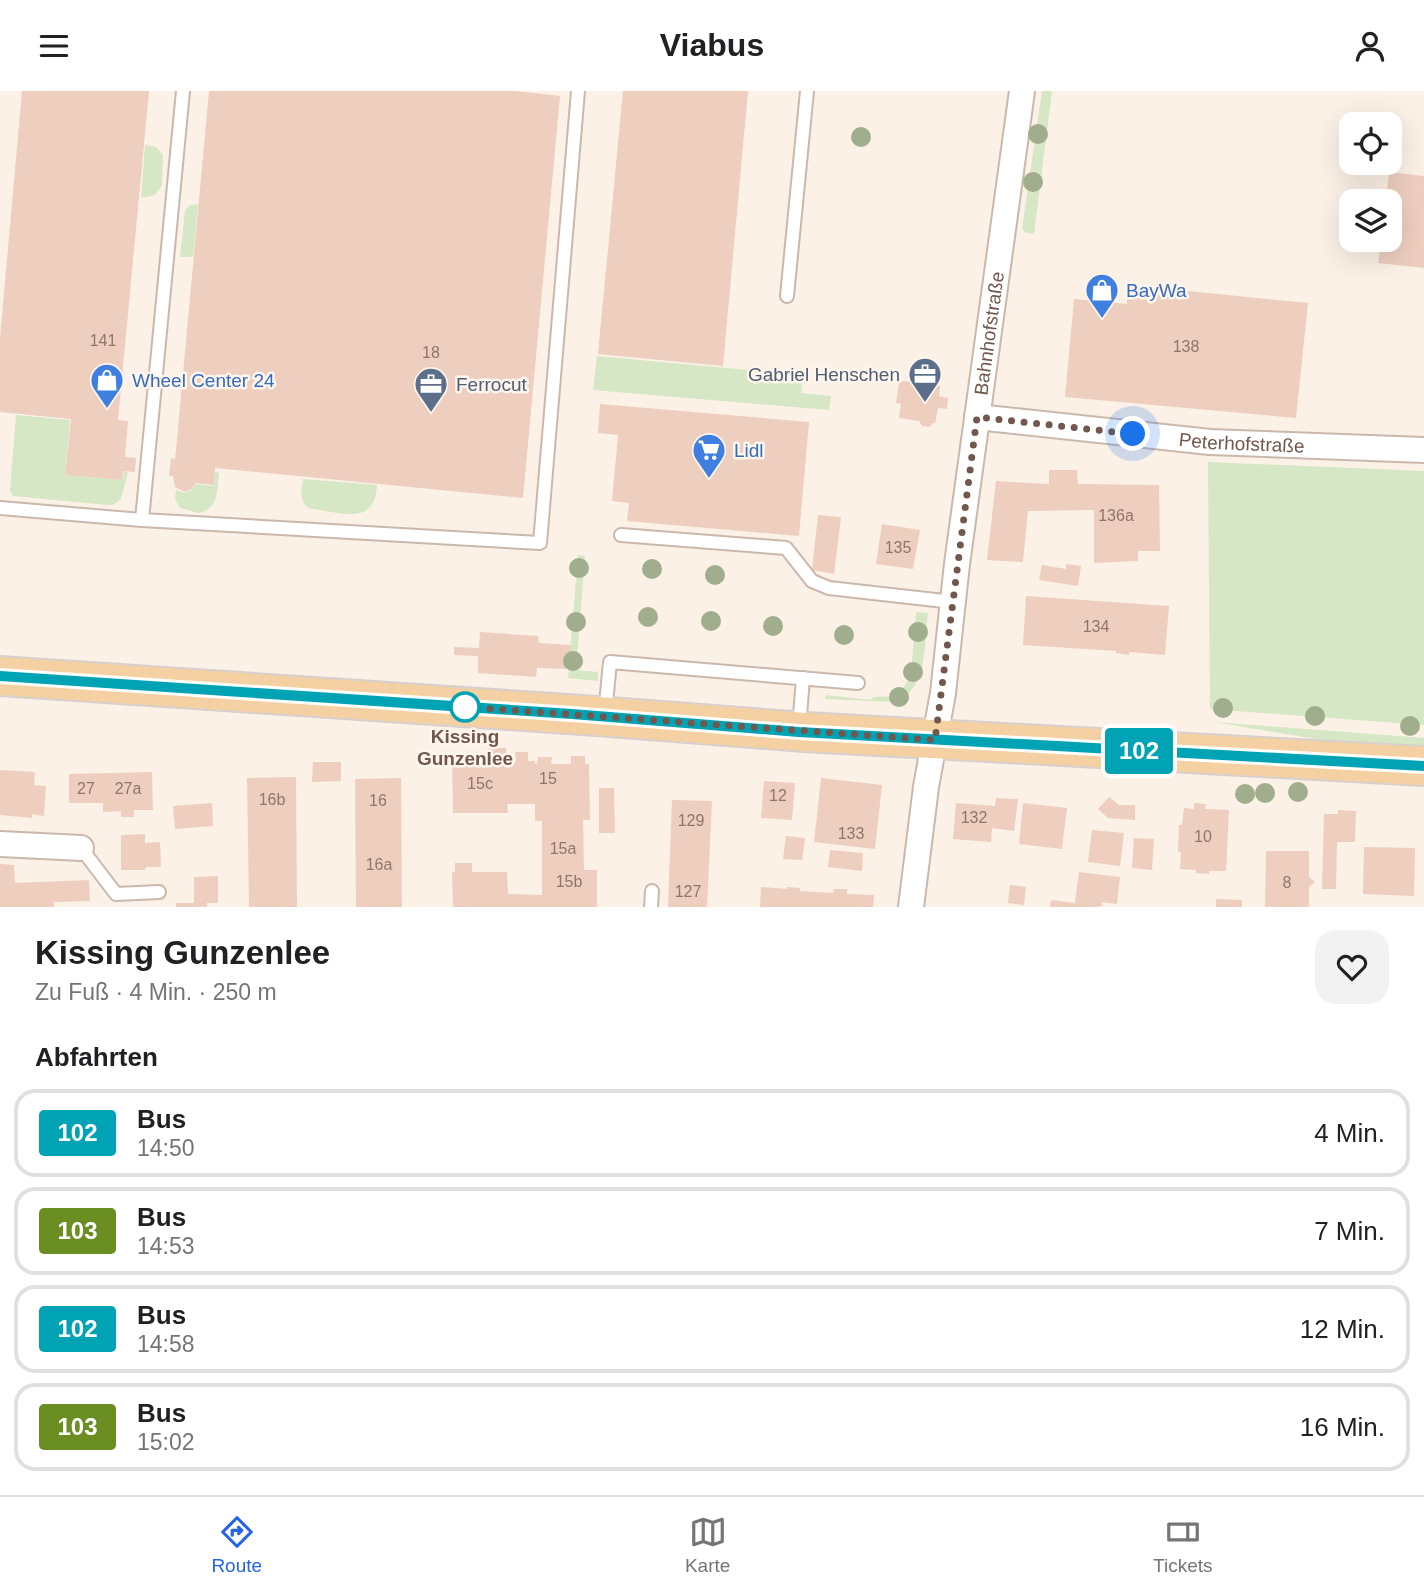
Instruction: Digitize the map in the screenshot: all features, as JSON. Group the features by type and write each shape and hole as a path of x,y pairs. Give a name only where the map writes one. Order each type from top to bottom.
{"main road":[{"path":"0,676 799,732 1424,766"}],"street":[{"name":"Bahnhofstraße","path":"911,907 1022,91"},
{"name":"Peterhofstraße","path":"977,417 1210,442 1424,450"},
{"path":"0,844 81,848"}],"lane":[{"path":"142,520 183,91"},
{"path":"0,508 142,520 540,543 578,91"},
{"path":"787,296 807,91"},
{"path":"621,535 786,548 812,581 829,588 953,602"},
{"path":"605,717 610,662 858,683"},
{"path":"799,732 803,678"},
{"path":"81,848 116,894 159,893"},
{"path":"652,891 652,907"}],"green space":[{"path":"1042,91 1052,91 1034,234 1022,229"},
{"path":"145,145 156,147 163,155 162,185 155,195 141,198"},
{"path":"198,204 193,257 180,257 185,211 190,205"},
{"path":"597,356 803,375 801,393 831,396 829,410 593,390"},
{"path":"16,415 70,420 65,475 122,480 124,471 128,472 121,499 113,505 107,505 13,496 10,490"},
{"path":"1208,462 1424,471 1424,725 1210,709"},
{"path":"215,472 219,473 214,503 206,511 199,513 180,508 175,499 176,490 185,493 192,490 196,484 214,486"},
{"path":"303,479 377,485 375,498 370,507 354,514 311,509 304,504 301,492"},
{"path":"578,555 585,556 576,670 598,672 598,681 568,678"},
{"path":"916,612 928,613 924,651 919,677 905,696 894,702 825,699 826,695 870,700 874,697 899,696 911,674"},
{"path":"1214,722 1424,738 1424,747 1322,740"}],"building":[{"path":"22,91 149,91 118,420 128,421 125,457 136,458 135,472 123,471 122,480 65,475 71,419 0,412 0,338"},
{"path":"209,91 515,91 560,96 523,498 215,468 214,485 196,483 192,489 185,492 175,487 173,476 169,476 171,458 175,459 176,450"},
{"path":"623,91 748,91 723,366 598,354"},
{"path":"1389,175 1424,176 1424,268 1378,263 1379,252 1402,252 1402,189 1387,189"},
{"path":"1149,287 1308,303 1296,418 1065,397 1074,299 1127,304 1127,294 1148,297"},
{"path":"899,382 940,386 939,396 948,398 947,409 938,408 935,423 930,427 922,426 919,421 899,418 901,404 896,403"},
{"name":"Lidl","path":"600,404 809,422 799,536 627,521 629,503 612,501 618,435 598,433"},
{"path":"1049,470 1077,470 1078,484 1159,485 1160,551 1138,551 1138,561 1094,563 1094,510 1028,511 1023,562 987,560 996,481 1049,484"},
{"path":"818,515 841,517 834,574 812,570"},
{"path":"882,524 920,530 913,569 876,564"},
{"path":"1066,564 1081,566 1078,586 1039,580 1042,565 1066,569"},
{"path":"1026,596 1169,606 1165,655 1129,652 1129,655 1116,651 1023,645"},
{"path":"480,632 538,636 539,643 571,645 569,669 537,668 536,677 478,673 478,656 454,655 454,647 479,648"},
{"path":"488,748 506,748 507,761 516,761 515,752 528,752 528,761 535,761 535,764 538,757 552,757 551,764 571,764 571,756 585,756 585,764 589,764 590,820 583,820 584,870 597,870 597,907 453,907 452,872 455,872 455,863 472,863 472,872 507,872 508,894 542,895 542,821 535,821 535,804 507,804 508,813 453,813 452,757 488,757"},
{"path":"313,762 341,762 341,781 312,782"},
{"path":"0,770 35,772 34,785 46,786 44,816 32,814 32,818 0,815"},
{"path":"152,772 153,810 134,810 134,817 121,817 121,811 103,812 103,803 69,803 69,774"},
{"path":"296,777 297,907 249,907 247,778"},
{"path":"401,778 402,907 356,907 355,779"},
{"path":"821,778 882,785 875,849 814,842"},
{"path":"764,781 795,783 792,820 761,818"},
{"path":"599,788 614,788 615,833 599,833"},
{"path":"1109,797 1119,805 1135,805 1135,820 1108,818 1098,809"},
{"path":"996,798 1018,799 1014,831 992,828 991,842 953,839 956,803 995,806"},
{"path":"672,800 712,801 707,907 668,907"},
{"path":"212,803 213,826 175,829 173,806"},
{"path":"1023,803 1067,808 1062,849 1019,844"},
{"path":"1194,803 1206,804 1205,809 1229,810 1226,871 1209,871 1209,874 1180,869 1179,825 1182,825 1184,808 1194,809"},
{"path":"1338,810 1356,811 1355,842 1337,842 1336,889 1322,889 1324,814 1338,814"},
{"path":"1092,830 1124,833 1120,866 1088,862"},
{"path":"145,834 145,843 160,842 161,867 121,870 121,835"},
{"path":"786,836 805,838 802,860 783,859"},
{"path":"1134,838 1154,839 1152,870 1132,868"},
{"path":"1364,847 1415,848 1414,896 1363,894"},
{"path":"830,850 863,853 862,871 828,867"},
{"path":"1266,851 1309,851 1309,877 1315,882 1309,887 1309,907 1265,907"},
{"path":"0,864 14,865 15,883 89,880 90,901 54,902 54,907 0,907"},
{"path":"1079,872 1120,877 1117,904 1102,902 1102,906 1096,907 1050,907 1051,900 1075,903"},
{"path":"218,876 218,903 207,903 207,907 176,907 176,903 194,903 194,877"},
{"path":"1010,885 1026,887 1024,905 1008,903"},
{"path":"761,887 800,888 800,891 833,893 834,889 847,889 847,894 874,895 873,907 760,907"},
{"path":"1216,899 1242,900 1242,907 1216,907"}],"bus line":[{"name":"102","path":"0,676 799,732 1424,766"}],"place":[{"name":"BayWa","path":"1102,320"},
{"name":"Gabriel Henschen","path":"925,404"},
{"name":"Wheel Center 24","path":"107,410"},
{"name":"Ferrocut","path":"431,414"},
{"name":"Lidl","path":"709,480"},
{"name":"Kissing Gunzenlee","path":"465,707"}],"route":[{"path":"465,707 935,740 977,417 1133,434"}]}
